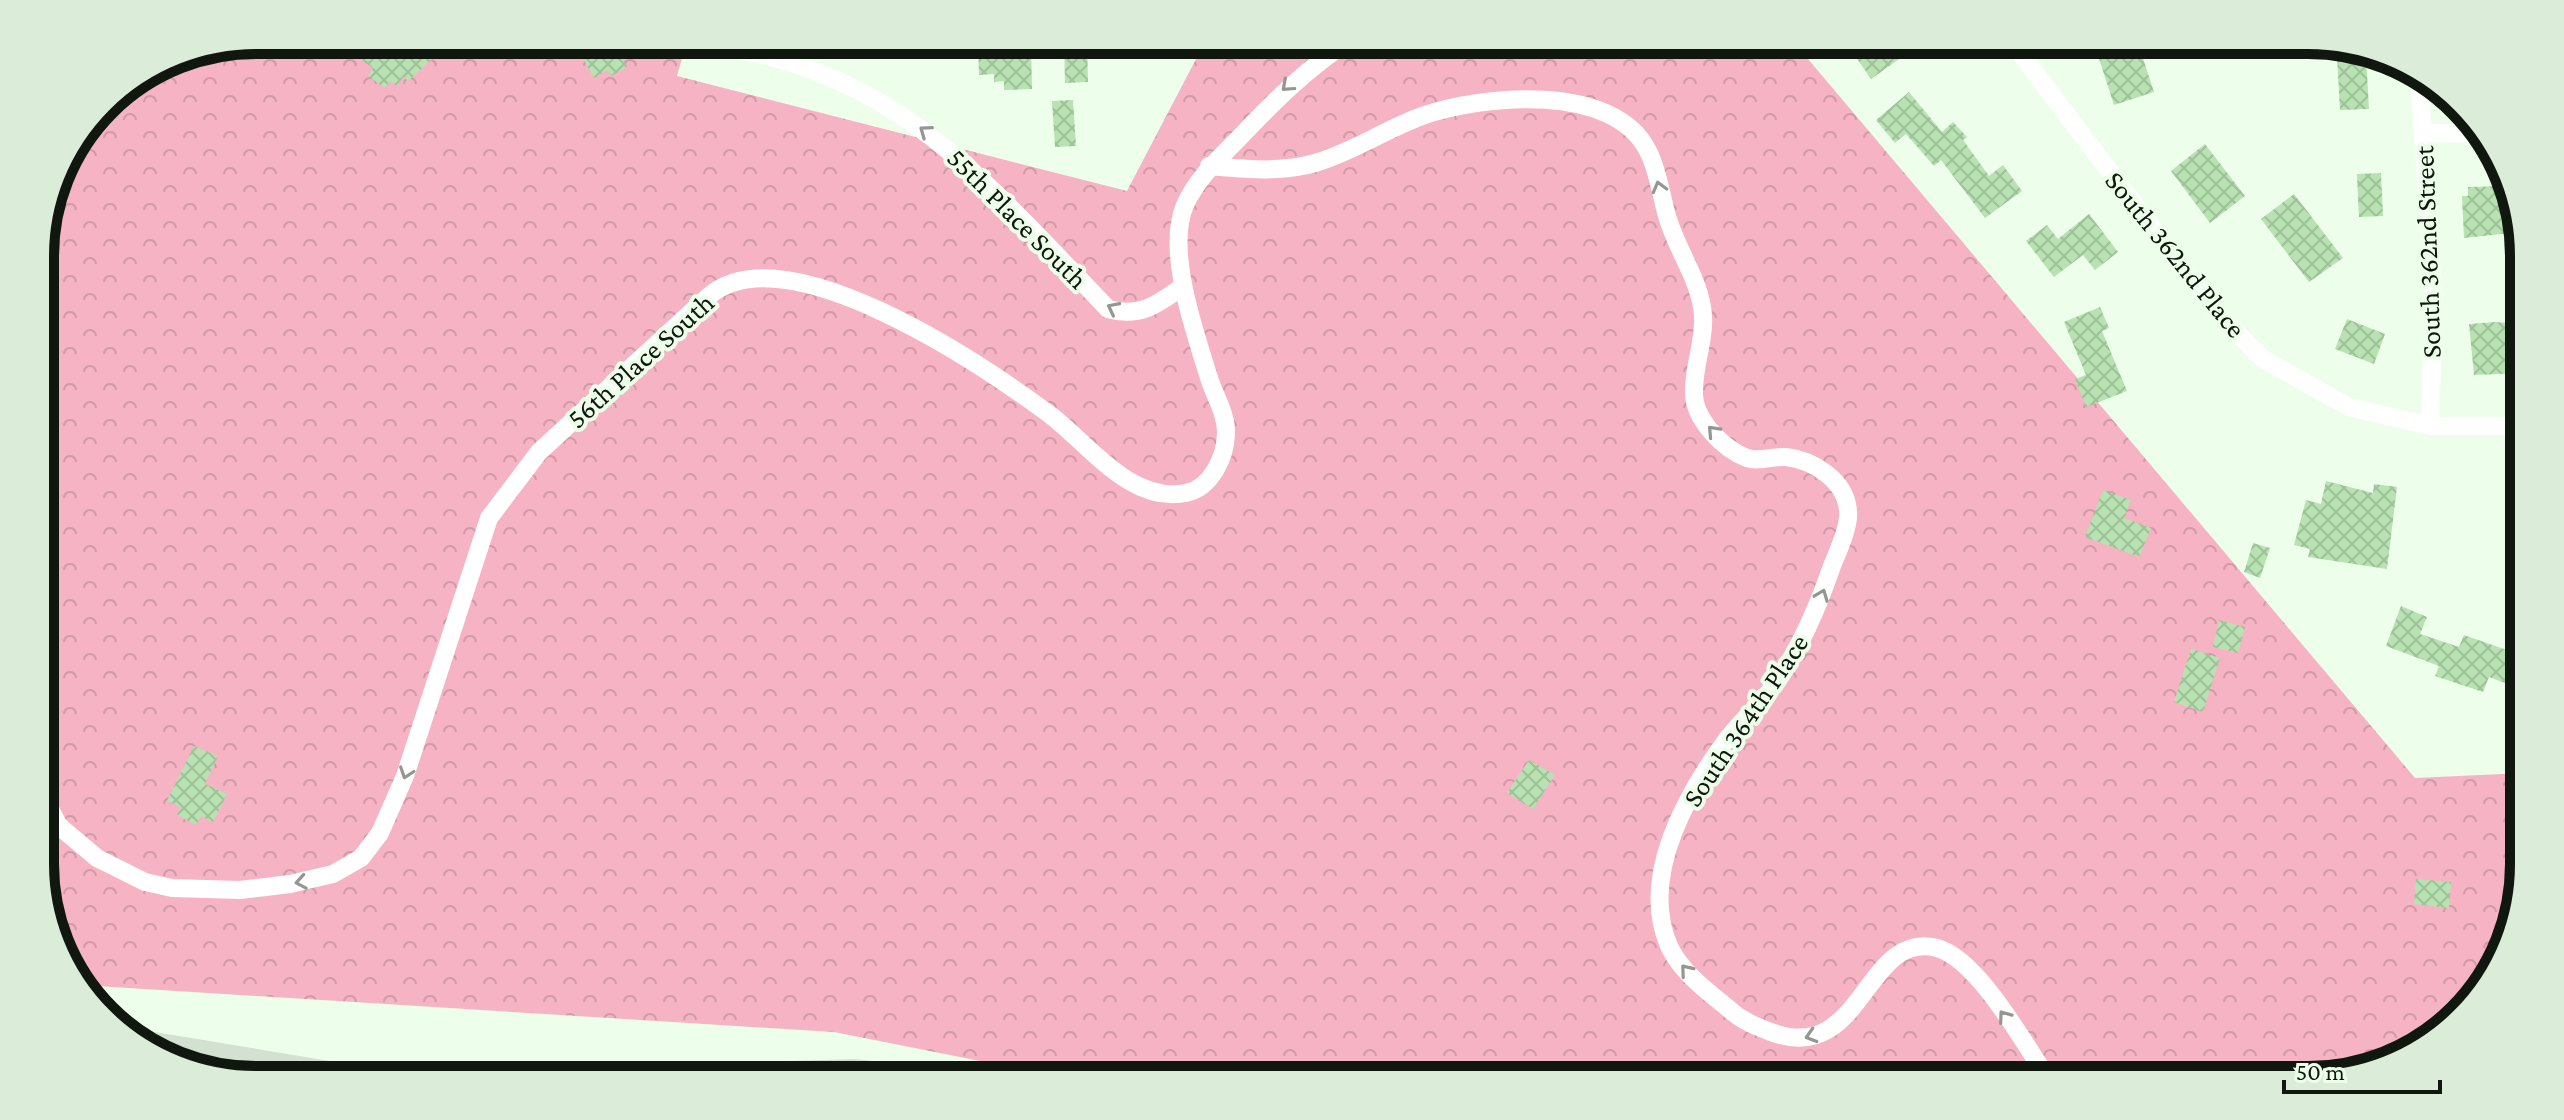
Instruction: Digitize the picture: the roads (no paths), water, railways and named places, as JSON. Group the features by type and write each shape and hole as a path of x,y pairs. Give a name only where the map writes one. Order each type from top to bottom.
{"main road":[{"path":"173,1048 281,1066"}],"street":[{"name":"55th Place South","path":"759,54 824,74 889,106 958,156 986,180 1108,309 1126,314 1151,309 1182,287"},
{"path":"1209,166 1298,77 1330,54"},
{"name":"South 362nd Place","path":"2021,54 2217,313 2263,359 2349,407 2430,426 2510,426"},
{"name":"South 362nd Street","path":"2420,88 2434,297 2430,426"},
{"name":"South 364th Place","path":"1209,166 1255,169 1310,165 1424,115 1466,105 1520,99 1561,101 1596,110 1617,119 1647,149 1675,245 1701,294 1704,324 1695,366 1693,400 1710,431 1748,459 1788,457 1823,469 1838,487 1848,511 1840,546 1804,638 1774,685 1726,740 1683,811 1661,872 1660,914 1672,952 1689,974 1744,1022 1793,1041 1818,1036 1857,1005 1889,960 1904,950 1938,948 1974,974 2039,1066"},
{"path":"2423,133 2469,134"},
{"name":"56th Place South","path":"54,817 59,826 97,858 145,882 198,891 230,891 315,879 348,867 369,849 380,833 405,776 489,518 539,452 723,285 743,279 780,279 809,284 855,299 1002,381 1052,416 1132,483 1173,494 1192,492 1209,478 1221,458 1226,432 1182,287 1184,207 1209,166"}]}
